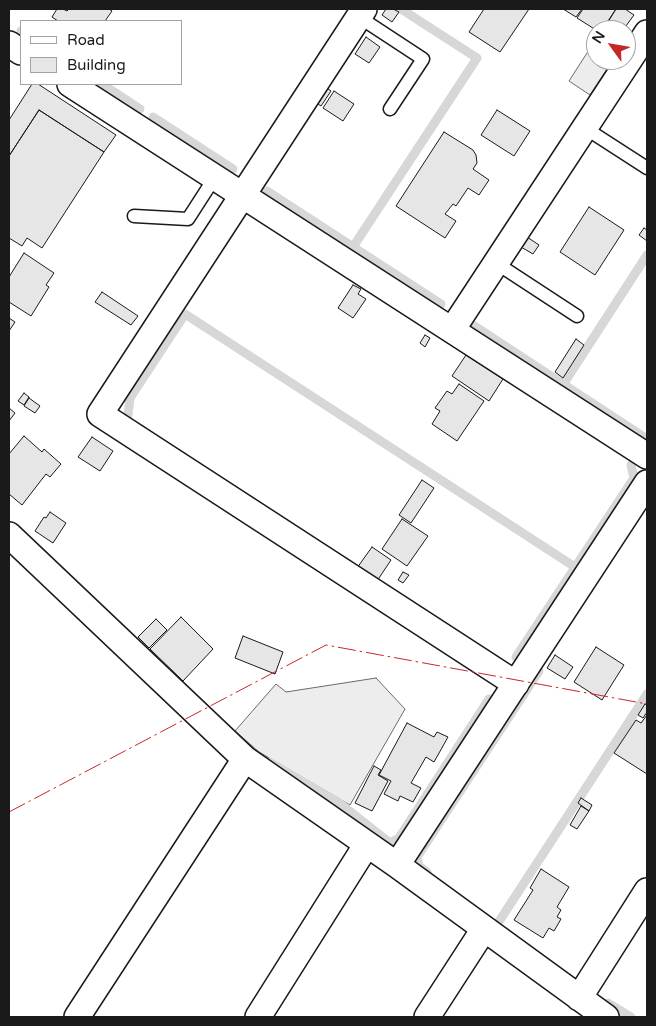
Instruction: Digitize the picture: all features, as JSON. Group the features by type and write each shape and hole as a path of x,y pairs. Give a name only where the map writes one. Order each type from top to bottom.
{"street":[{"path":"361,13 100,414 516,684"},
{"path":"452,330 647,32"},
{"path":"9,44 20,51"},
{"path":"72,85 647,456"},
{"path":"397,865 647,483"},
{"path":"9,535 245,760 397,865 602,1016"},
{"path":"77,1017 245,760"},
{"path":"258,1017 367,844"},
{"path":"579,998 647,891"},
{"path":"427,1017 484,929"}],"lane":[{"path":"361,13 423,60 390,109"},
{"path":"585,128 647,168"},
{"path":"134,216 188,219 215,177"},
{"path":"496,263 577,316"}],"shaded area":[{"path":"586,55 586,70 606,70 590,95 569,81"},
{"path":"376,678 405,709 350,805 259,752 235,731 276,684 286,692"}],"building":[{"path":"57,9 67,11 69,9 109,9 112,11 106,20 56,20 52,17"},
{"path":"386,9 393,9 399,12 392,22 382,15"},
{"path":"484,9 529,9 500,52 469,32"},
{"path":"563,9 582,9 576,17"},
{"path":"583,9 616,9 609,20 586,20 586,24 577,18"},
{"path":"616,9 625,9 634,15 630,20 609,20"},
{"path":"366,37 380,47 369,63 355,54"},
{"path":"31,85 40,85 116,135 104,152 39,110 9,156 9,120"},
{"path":"325,87 331,91 321,106 315,102"},
{"path":"334,91 354,104 343,121 323,108"},
{"path":"39,110 104,152 42,248 27,238 22,246 9,238 9,156"},
{"path":"497,110 530,131 514,156 481,135"},
{"path":"444,132 473,150 477,163 473,169 489,180 479,195 468,188 456,206 453,204 445,214 456,221 445,238 396,206"},
{"path":"589,207 624,230 595,275 560,252"},
{"path":"644,228 647,230 647,241 639,235"},
{"path":"527,237 539,245 533,254 521,247"},
{"path":"24,253 54,273 46,285 49,287 31,316 9,302 9,277"},
{"path":"353,285 361,289 358,294 366,299 353,318 338,308"},
{"path":"102,292 138,316 131,325 95,302"},
{"path":"9,318 15,322 9,331"},
{"path":"425,335 430,338 425,347 420,343"},
{"path":"576,339 584,345 563,378 555,372"},
{"path":"466,355 503,379 489,401 452,376"},
{"path":"459,384 484,401 457,441 432,424 440,411 435,408 447,391 452,394"},
{"path":"24,393 29,397 24,405 18,401"},
{"path":"29,398 40,406 35,413 24,406"},
{"path":"9,408 15,413 9,421"},
{"path":"24,436 42,452 44,449 61,464 50,477 46,474 22,505 9,494 9,454"},
{"path":"92,437 113,451 100,471 78,457"},
{"path":"422,480 434,488 411,523 399,515"},
{"path":"50,512 66,523 53,543 35,531 44,517 46,518"},
{"path":"402,519 428,536 407,566 382,549"},
{"path":"372,547 391,560 377,581 357,568"},
{"path":"403,572 409,575 403,583 398,580"},
{"path":"181,617 213,649 183,681 150,649"},
{"path":"156,619 167,630 149,648 138,637"},
{"path":"243,636 283,652 275,674 235,658"},
{"path":"596,647 624,665 602,700 574,682"},
{"path":"555,655 573,667 565,679 547,668"},
{"path":"645,704 647,705 647,712 643,718 638,715"},
{"path":"647,715 647,774 614,753 636,720 641,723"},
{"path":"407,723 434,737 437,732 448,737 434,762 426,757 411,783 421,788 413,802 400,796 398,801 384,794 391,781 379,775"},
{"path":"374,766 381,770 378,775 388,781 372,811 355,803"},
{"path":"581,798 592,805 589,811 578,803"},
{"path":"581,806 589,811 577,829 570,825"},
{"path":"541,869 569,887 557,907 561,910 557,917 561,919 554,931 549,928 543,938 514,920 533,890 530,888"}],"waterway":[{"path":"353,247 477,58 401,9"},
{"path":"104,85 140,109"},
{"path":"153,117 233,169"},
{"path":"267,191 441,304"},
{"path":"566,380 647,255"},
{"path":"128,415 130,398 185,314 575,567"},
{"path":"473,325 647,439"},
{"path":"516,657 634,478 631,465"},
{"path":"427,872 419,866 417,857 539,671"},
{"path":"498,923 647,694"},
{"path":"269,762 342,805 390,843 399,838 489,699"},
{"path":"608,1003 631,1017"}],"power":[{"path":"9,812 326,645 647,704"}]}
